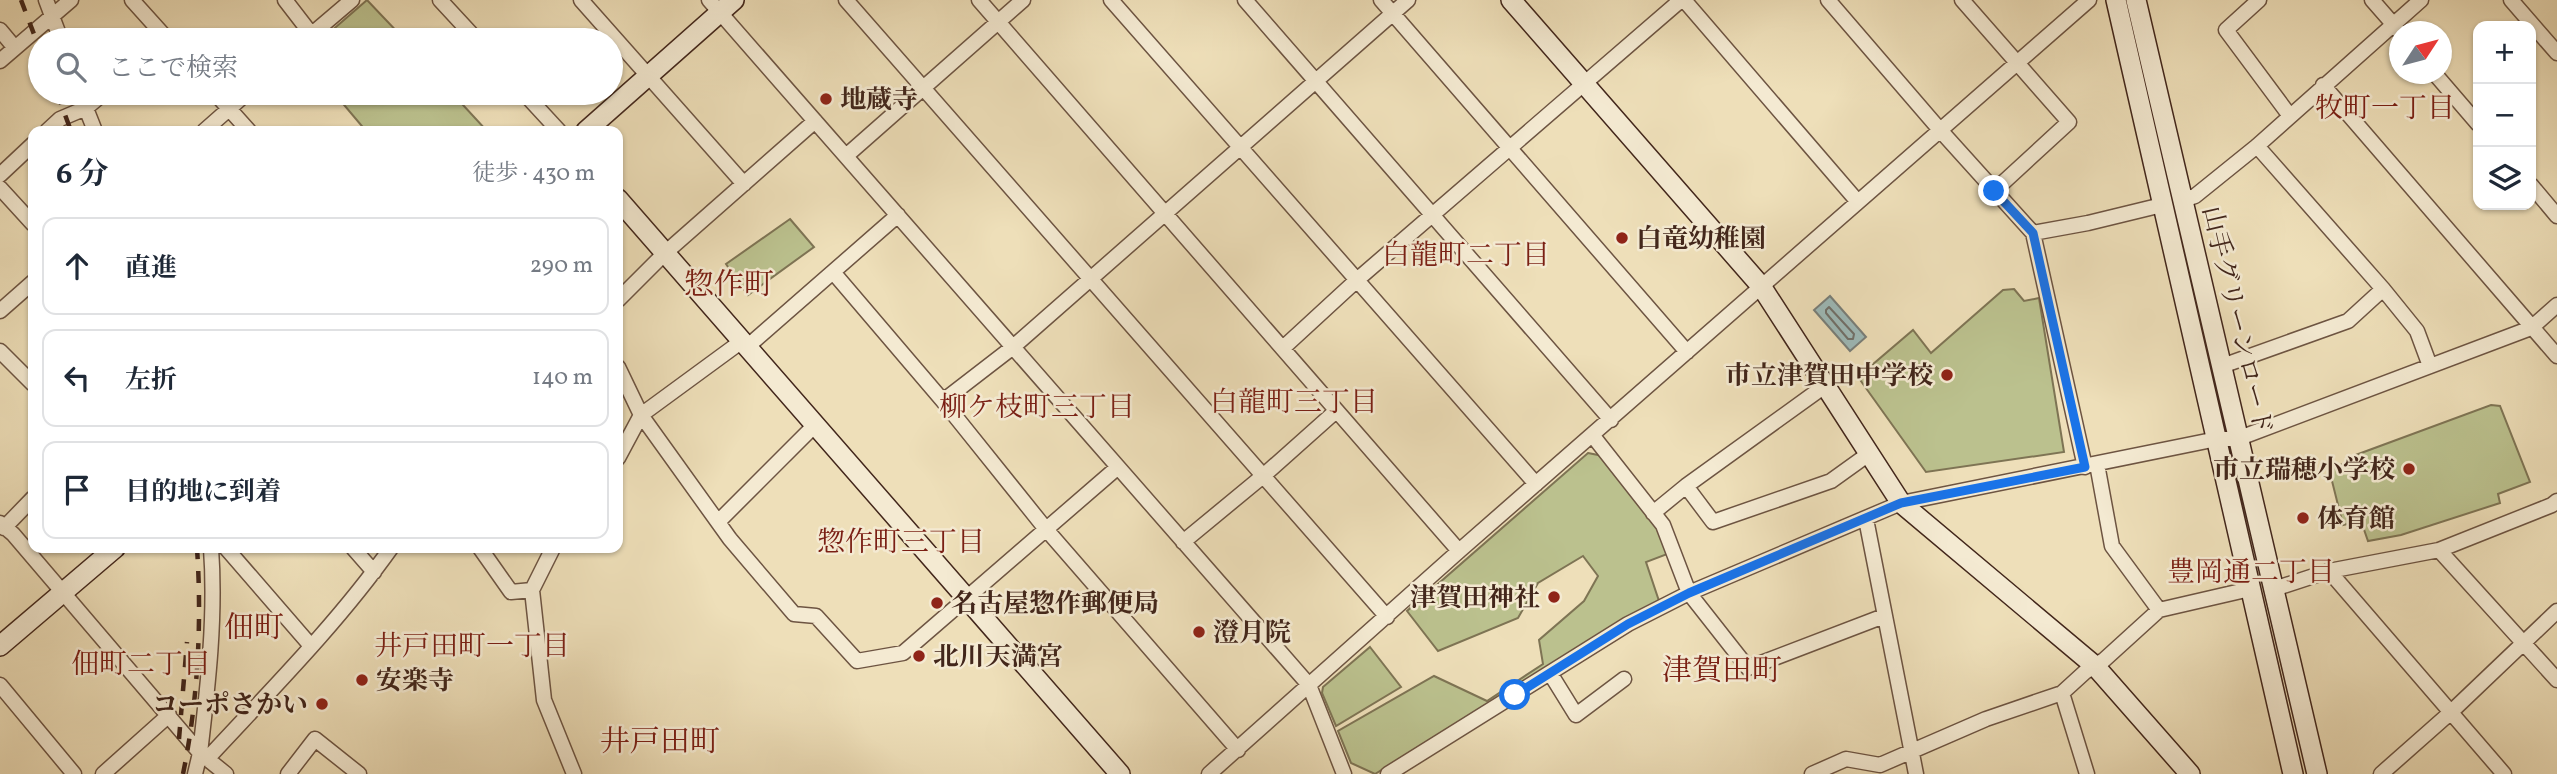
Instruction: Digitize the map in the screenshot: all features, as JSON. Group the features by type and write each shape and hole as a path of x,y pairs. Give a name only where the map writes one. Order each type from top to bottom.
{"street":[{"path":"46,0 56,28"},
{"path":"38,28 71,0"},
{"path":"132,0 156,28"},
{"path":"285,0 303,28"},
{"path":"319,28 352,0"},
{"path":"440,0 466,28"},
{"path":"581,0 606,28"},
{"path":"846,0 1387,617"},
{"path":"979,0 1459,551"},
{"path":"846,156 1023,0"},
{"path":"1111,0 1536,484"},
{"path":"1245,0 1611,420"},
{"path":"1381,0 1687,352"},
{"path":"943,401 1013,347 1408,0"},
{"path":"1511,0 1761,286 1901,503 2095,666 2190,774"},
{"path":"1283,348 1358,279 1683,0 1858,202"},
{"path":"1828,0 2033,233 2112,546 2159,610"},
{"path":"1962,0 2069,122 1994,191"},
{"path":"1209,774 1459,551 2089,0"},
{"name":"山手グリーンロード","path":"2116,0 2292,774"},
{"name":"山手グリーンロード","path":"2136,0 2317,774"},
{"path":"2259,0 2226,30 2290,116"},
{"path":"2372,0 2389,21"},
{"path":"2403,21 2421,0"},
{"path":"2511,0 2557,53"},
{"path":"623,99 649,77 721,4 815,121 1309,685 1343,774"},
{"path":"0,30 15,48"},
{"path":"2183,200 2195,196 2257,146 2323,85 2389,34"},
{"path":"0,61 28,37"},
{"path":"623,48 744,184"},
{"path":"2444,84 2473,118"},
{"path":"2323,85 2557,356"},
{"path":"85,105 93,126"},
{"path":"52,126 60,119 90,105"},
{"path":"226,105 244,126"},
{"path":"210,126 234,105"},
{"path":"535,105 554,126"},
{"path":"592,126 616,105"},
{"path":"623,295 664,254 815,121"},
{"path":"2257,146 2417,331 2430,366"},
{"path":"0,174 28,149"},
{"path":"0,188 28,219"},
{"path":"2536,191 2557,216"},
{"path":"623,205 1121,774"},
{"path":"2033,233 2162,205"},
{"path":"623,449 641,415 745,344 898,215"},
{"path":"833,272 943,401 1045,528 1238,750"},
{"path":"0,311 28,286"},
{"path":"2222,366 2347,321 2383,289"},
{"path":"1388,774 1628,624 1689,593 1901,503 2217,439 2237,439 2531,328 2557,305"},
{"path":"0,351 28,379"},
{"path":"623,377 641,415 764,581 794,614 816,616 857,661 903,653 1118,467"},
{"path":"1653,513 1826,385"},
{"path":"1183,542 1336,411"},
{"path":"718,522 815,425"},
{"path":"1593,436 1663,525 1689,593 1748,667 1884,615"},
{"path":"1686,486 1713,522 1831,481 1870,453"},
{"path":"2274,589 2329,571 2439,550 2557,501"},
{"path":"28,503 2,526 13,534 28,552"},
{"path":"1866,519 1916,774"},
{"path":"2439,550 2557,680"},
{"path":"29,553 204,756 226,774"},
{"path":"82,576 100,553"},
{"path":"0,646 109,553"},
{"path":"204,756 214,581 211,553"},
{"path":"230,553 311,646"},
{"path":"357,553 374,572"},
{"path":"195,774 204,756 311,646 387,553"},
{"path":"484,553 511,592 532,590"},
{"path":"550,553 532,590 544,700 574,774"},
{"path":"2329,571 2504,774"},
{"path":"1812,774 1846,759 1880,765 1986,719 2062,693 2104,660 2159,610 2249,589"},
{"path":"2381,774 2450,713 2557,611"},
{"path":"1550,673 1576,715 1624,679"},
{"path":"0,685 74,774"},
{"path":"2062,693 2087,774"},
{"path":"103,774 169,715"},
{"path":"288,774 315,739 359,774"}],"green space":[{"path":"367,0 394,28 335,28"},
{"path":"344,105 463,105 482,126 362,126"},
{"path":"790,219 814,247 748,295 726,264"},
{"path":"2014,289 2024,301 2039,298 2064,452 1926,472 1858,377 1913,330 1931,353 2003,290"},
{"path":"2491,405 2500,406 2530,482 2498,494 2500,503 2401,535 2368,541 2361,521 2343,525 2329,469 2343,464 2353,456"},
{"path":"1588,453 1603,456 1659,527 1670,553 1646,562 1660,604 1626,619 1375,774 1351,763 1338,731 1434,676 1487,701 1543,664 1539,640 1584,601 1598,576 1583,556 1538,583 1518,618 1438,651 1407,611"},
{"path":"1370,647 1401,687 1336,726 1322,693 1323,687"}],"water":[{"path":"1830,296 1866,337 1850,351 1814,310"}],"railway":[{"path":"21,0 32,28"},
{"path":"61,105 69,126"},
{"path":"183,774 197,661 197,553"},
{"path":"179,739 187,642"}],"place":[{"name":"地蔵寺","path":"826,99"},
{"name":"白竜幼稚園","path":"1622,238"},
{"name":"市立津賀田中学校","path":"1947,375"},
{"name":"市立瑞穂小学校","path":"2409,469"},
{"name":"体育館","path":"2303,518"},
{"name":"津賀田神社","path":"1554,597"},
{"name":"名古屋惣作郵便局","path":"937,603"},
{"name":"澄月院","path":"1199,632"},
{"name":"北川天満宮","path":"919,656"},
{"name":"安楽寺","path":"362,680"},
{"name":"コーポさかい","path":"322,704"}],"district":[{"name":"牧町一丁目","path":"2385,107"},
{"name":"白龍町二丁目","path":"1466,254"},
{"name":"惣作町","path":"729,284"},
{"name":"白龍町三丁目","path":"1294,401"},
{"name":"柳ケ枝町三丁目","path":"1037,406"},
{"name":"惣作町三丁目","path":"901,541"},
{"name":"豊岡通二丁目","path":"2251,571"},
{"name":"佃町","path":"254,627"},
{"name":"井戸田町一丁目","path":"472,645"},
{"name":"佃町二丁目","path":"141,663"},
{"name":"津賀田町","path":"1722,670"},
{"name":"井戸田町","path":"660,741"}],"route":[{"path":"1515,695 1628,624 1689,593 1901,503 2085,467 2033,233 1994,191"}]}
